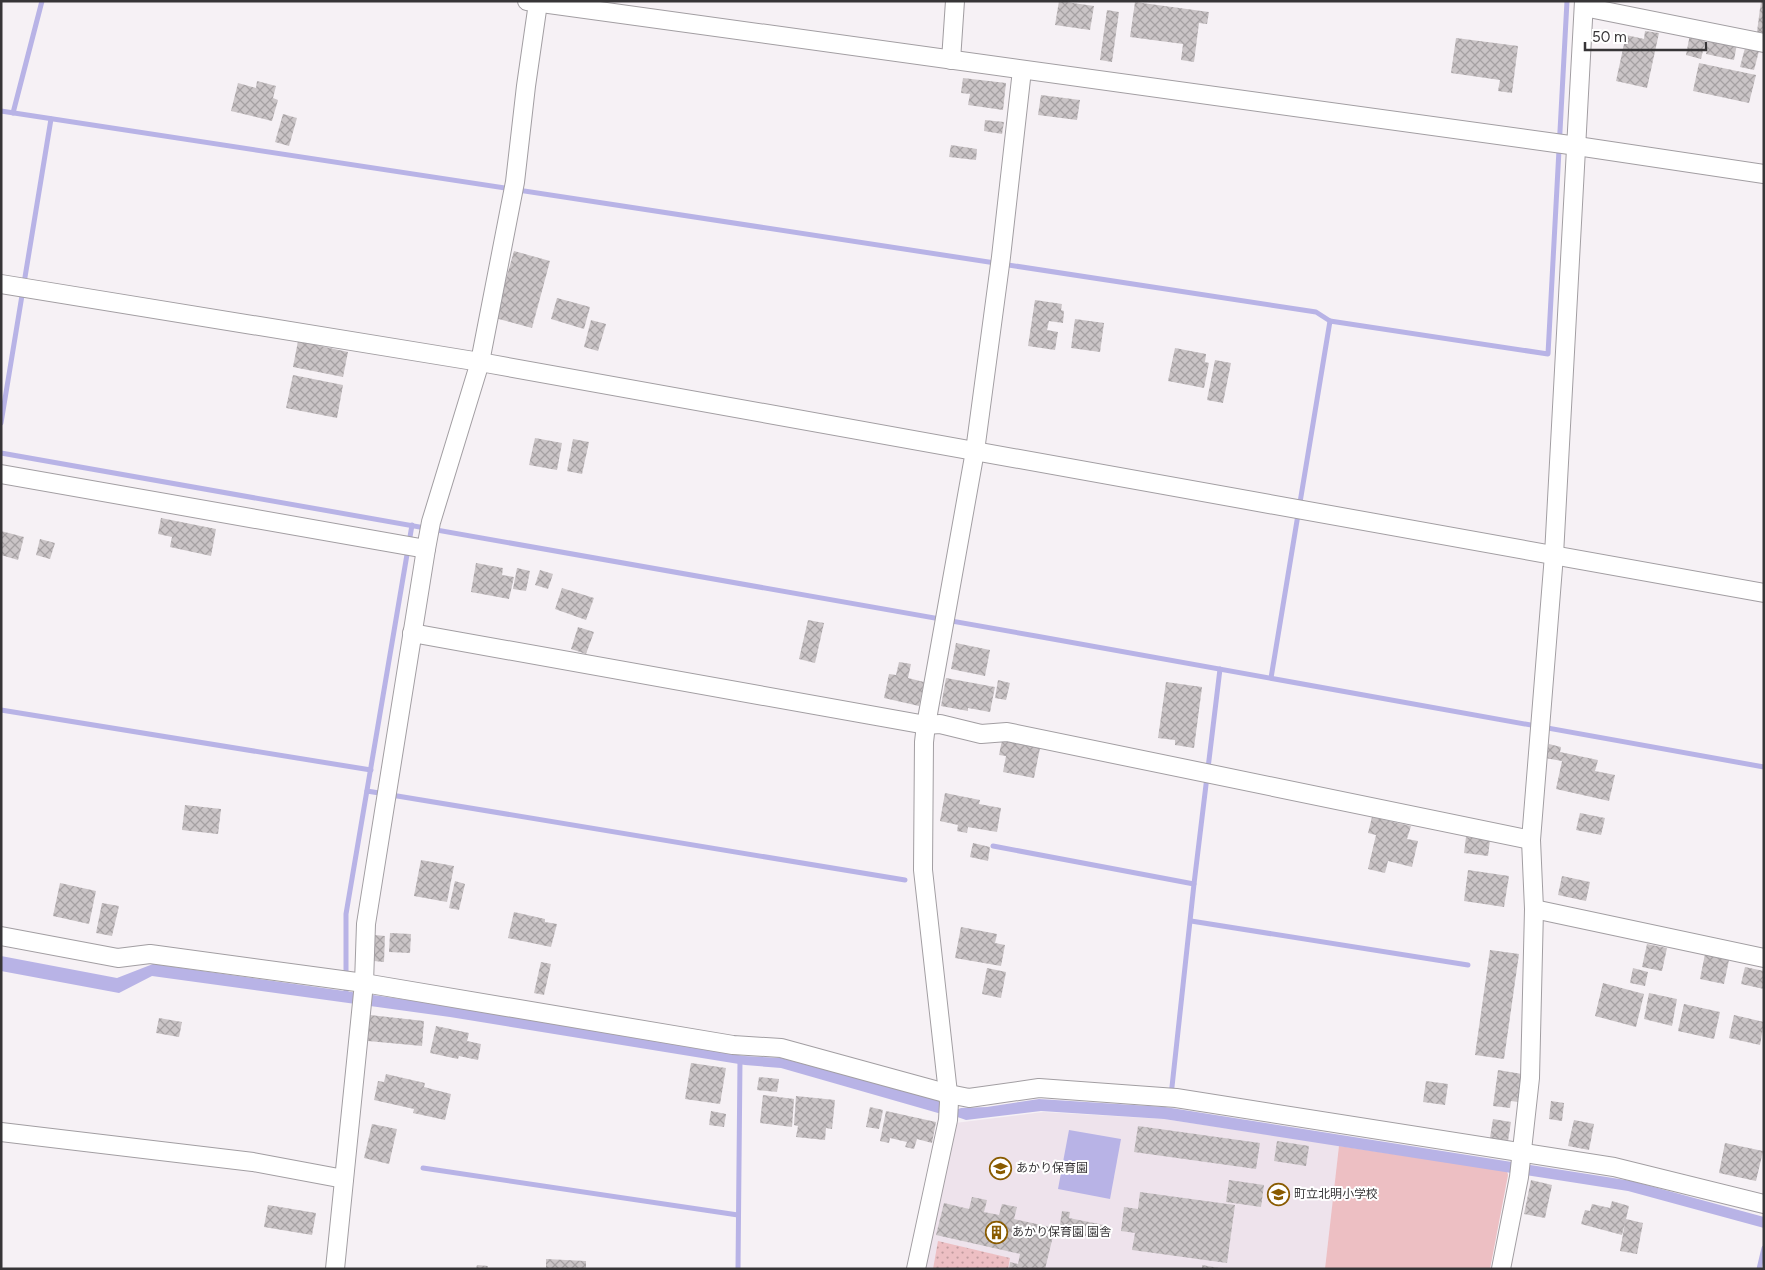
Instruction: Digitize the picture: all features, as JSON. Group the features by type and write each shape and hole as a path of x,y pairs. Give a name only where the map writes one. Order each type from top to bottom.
{"street":[{"path":"951,60 955,1"},
{"path":"335,1269 344,1179 356,988 412,633 421,539 480,362 514,188 526,86 532,2 1565,144 1764,174"},
{"path":"1501,1269 1519,1176 1530,1078 1534,909 1530,840 1554,555 1565,144 1584,4 1764,43"},
{"path":"916,1269 948,1120 949,1098 923,870 924,742 975,451 1000,264 1022,70"},
{"path":"17,287 480,362 1764,593"},
{"path":"1,474 421,539"},
{"path":"412,633 926,725 940,724 981,734 1007,732 1530,840"},
{"path":"1534,909 1764,958"},
{"path":"1,936 118,958 150,954 356,988 734,1045 781,1048 949,1098 969,1098 1039,1088 1170,1098 1522,1155 1614,1167 1764,1204"},
{"path":"1,1132 253,1162 344,1179"}],"shaded area":[{"path":"1,956 117,978 153,964 451,1006 744,1056 781,1058 939,1100 943,1106 956,1110 1039,1099 1165,1107 1632,1181 1764,1217 1764,1228 1628,1191 1164,1119 1041,1111 966,1120 781,1068 745,1065 450,1017 152,976 119,993 1,971"},
{"name":"町立北明小学校","path":"1043,1112 1164,1119 1507,1171 1508,1175 1490,1269 923,1269 955,1123"},
{"path":"1069,1130 1121,1139 1110,1199 1058,1189"},
{"path":"1339,1146 1507,1171 1508,1175 1490,1269 1325,1269"},
{"path":"938,1241 1010,1258 1008,1269 933,1269"}],"building":[{"path":"1059,1 1094,6 1090,30 1055,25"},
{"path":"1761,1 1764,1 1764,33 1757,32"},
{"path":"1135,2 1209,12 1207,24 1199,23 1194,62 1181,60 1183,44 1130,37"},
{"path":"1107,10 1119,12 1112,62 1100,60"},
{"path":"1645,31 1659,33 1647,88 1616,81 1626,35 1644,39"},
{"path":"1690,34 1706,38 1701,59 1686,55"},
{"path":"1456,38 1518,46 1512,93 1498,91 1500,80 1451,73"},
{"path":"1709,39 1737,44 1734,60 1706,54"},
{"path":"1745,48 1759,51 1754,70 1740,67"},
{"path":"1699,63 1756,75 1749,103 1693,91"},
{"path":"963,78 1006,83 1003,110 968,105 970,94 961,93"},
{"path":"257,81 276,86 273,98 278,100 272,121 231,111 238,83 256,88"},
{"path":"1041,95 1080,100 1077,120 1038,115"},
{"path":"283,114 297,118 289,146 275,142"},
{"path":"985,120 1004,122 1002,134 984,131"},
{"path":"951,145 977,149 976,160 949,157"},
{"path":"514,251 550,261 532,328 495,318"},
{"path":"557,298 590,307 584,329 551,319"},
{"path":"1035,300 1062,304 1061,310 1064,311 1063,323 1049,321 1047,330 1058,332 1055,350 1028,346"},
{"path":"1075,319 1104,323 1100,352 1071,348"},
{"path":"591,320 606,324 598,351 584,347"},
{"path":"298,341 348,352 343,377 293,367"},
{"path":"1175,348 1206,354 1205,362 1209,363 1204,388 1168,381"},
{"path":"1215,360 1231,363 1223,403 1207,400"},
{"path":"293,375 343,385 337,418 286,408"},
{"path":"535,438 562,443 557,470 529,465"},
{"path":"573,439 589,442 582,474 567,471"},
{"path":"161,518 216,529 211,556 170,547 172,537 158,534"},
{"path":"1,531 24,537 18,560 1,555"},
{"path":"40,539 55,543 50,559 36,555"},
{"path":"476,563 503,568 502,575 514,577 509,599 471,592"},
{"path":"517,568 530,571 526,591 513,589"},
{"path":"540,570 553,574 548,589 535,585"},
{"path":"562,588 594,598 586,620 555,609"},
{"path":"808,620 824,623 815,663 799,659"},
{"path":"578,627 594,632 586,654 571,649"},
{"path":"956,643 990,650 985,676 951,669"},
{"path":"899,662 911,664 908,678 924,682 919,706 884,698 889,674 896,675"},
{"path":"946,678 995,687 990,712 968,708 968,711 941,706"},
{"path":"998,680 1010,683 1006,700 995,698"},
{"path":"1166,682 1202,687 1194,748 1175,745 1175,740 1158,738"},
{"path":"1002,740 1040,748 1034,778 1003,772 1006,756 999,755"},
{"path":"1549,744 1561,747 1560,752 1598,760 1595,771 1615,775 1609,801 1556,789 1562,761 1545,758"},
{"path":"945,793 980,800 979,804 1001,808 997,832 968,827 967,833 957,831 958,825 940,821"},
{"path":"185,805 221,809 218,834 182,830"},
{"path":"1580,813 1605,818 1601,835 1576,830"},
{"path":"1372,817 1411,826 1407,839 1418,841 1412,867 1388,861 1385,873 1368,869 1376,835 1368,833"},
{"path":"1466,837 1490,840 1488,856 1464,853"},
{"path":"973,843 990,847 988,861 970,857"},
{"path":"421,860 454,866 447,902 414,896"},
{"path":"1468,870 1509,876 1504,907 1464,901"},
{"path":"1562,876 1590,882 1586,901 1558,895"},
{"path":"455,881 465,884 459,910 449,908"},
{"path":"60,883 96,891 89,924 53,916"},
{"path":"102,903 119,906 112,936 96,933"},
{"path":"514,912 545,919 545,922 557,924 551,947 508,938"},
{"path":"961,927 997,934 995,943 1005,945 1001,966 955,958"},
{"path":"390,933 411,934 410,953 389,952"},
{"path":"375,935 385,936 384,962 374,961"},
{"path":"1647,944 1667,948 1662,971 1642,967"},
{"path":"1490,950 1519,954 1504,1059 1475,1055"},
{"path":"1705,954 1729,960 1724,984 1700,979"},
{"path":"541,962 551,964 544,995 534,993"},
{"path":"1745,967 1764,971 1764,989 1741,984"},
{"path":"987,968 1006,972 1001,998 982,994"},
{"path":"1633,968 1648,972 1645,986 1630,983"},
{"path":"1603,983 1644,994 1636,1027 1595,1016"},
{"path":"1649,993 1677,999 1672,1026 1644,1019"},
{"path":"1684,1004 1720,1012 1714,1039 1678,1031"},
{"path":"370,1015 424,1021 422,1046 368,1041"},
{"path":"1734,1015 1764,1022 1760,1045 1729,1038"},
{"path":"159,1018 182,1022 179,1037 156,1033"},
{"path":"436,1026 469,1033 467,1041 481,1044 478,1060 459,1056 458,1059 430,1053"},
{"path":"691,1063 726,1068 720,1104 685,1099"},
{"path":"1498,1070 1522,1074 1518,1102 1511,1101 1510,1108 1493,1106"},
{"path":"386,1074 425,1083 424,1087 451,1094 445,1120 413,1113 414,1109 374,1100 378,1081 384,1082"},
{"path":"759,1077 779,1079 777,1092 757,1090"},
{"path":"1426,1081 1448,1084 1445,1105 1423,1102"},
{"path":"763,1095 794,1099 792,1127 760,1123"},
{"path":"796,1096 835,1100 832,1129 826,1128 825,1140 796,1137 798,1126 794,1125"},
{"path":"1551,1101 1564,1103 1562,1121 1549,1119"},
{"path":"870,1107 883,1110 879,1129 866,1127"},
{"path":"711,1111 726,1114 724,1127 709,1125"},
{"path":"886,1111 936,1122 932,1143 917,1139 914,1149 905,1147 907,1142 890,1138 889,1143 880,1141"},
{"path":"1493,1119 1511,1122 1508,1141 1490,1138"},
{"path":"1574,1120 1594,1124 1589,1150 1568,1146"},
{"path":"372,1124 397,1129 389,1164 364,1158"},
{"path":"1138,1126 1260,1143 1256,1169 1134,1152"},
{"path":"1277,1141 1309,1146 1306,1166 1274,1161"},
{"path":"1725,1143 1763,1151 1756,1181 1719,1173"},
{"path":"1229,1180 1264,1185 1261,1207 1226,1202"},
{"path":"1531,1180 1552,1185 1545,1218 1524,1214"},
{"path":"1140,1192 1235,1205 1227,1263 1132,1250 1135,1233 1121,1231 1124,1207 1138,1209"},
{"name":"あかり保育園 園舎","path":"972,1197 987,1200 984,1212 999,1215 1002,1204 1017,1207 1014,1219 1055,1228 1045,1269 1009,1269 1010,1262 1018,1264 1020,1254 936,1235 944,1203 969,1209"},
{"path":"1612,1201 1629,1206 1626,1219 1643,1223 1637,1254 1620,1251 1625,1223 1622,1235 1581,1224 1585,1210 1590,1211 1592,1204 1610,1208"},
{"path":"268,1205 316,1213 312,1235 264,1227"},
{"path":"1062,1211 1070,1212 1069,1218 1104,1225 1101,1239 1059,1231"},
{"path":"546,1259 586,1261 586,1269 546,1269"},
{"path":"477,1265 488,1266 487,1269 476,1269"},
{"path":"1202,1265 1219,1268 1219,1269 1202,1269"}],"waterway":[{"path":"13,113 42,1"},
{"path":"1271,678 1330,321 1548,354 1567,1"},
{"path":"1,111 1316,312 1330,321"},
{"path":"1,423 51,119"},
{"path":"1,453 1764,767"},
{"path":"346,996 346,914 412,525"},
{"path":"1171,1096 1220,669"},
{"path":"1,710 371,770"},
{"path":"367,791 905,880"},
{"path":"993,846 1194,884"},
{"path":"1191,921 1468,965"},
{"path":"738,1269 740,1060"},
{"path":"423,1168 738,1215"},
{"path":"1759,1269 1764,1248"}],"place":[{"name":"あかり保育園","path":"1000,1168"},
{"name":"町立北明小学校","path":"1278,1194"},
{"name":"あかり保育園 園舎","path":"996,1232"}]}
